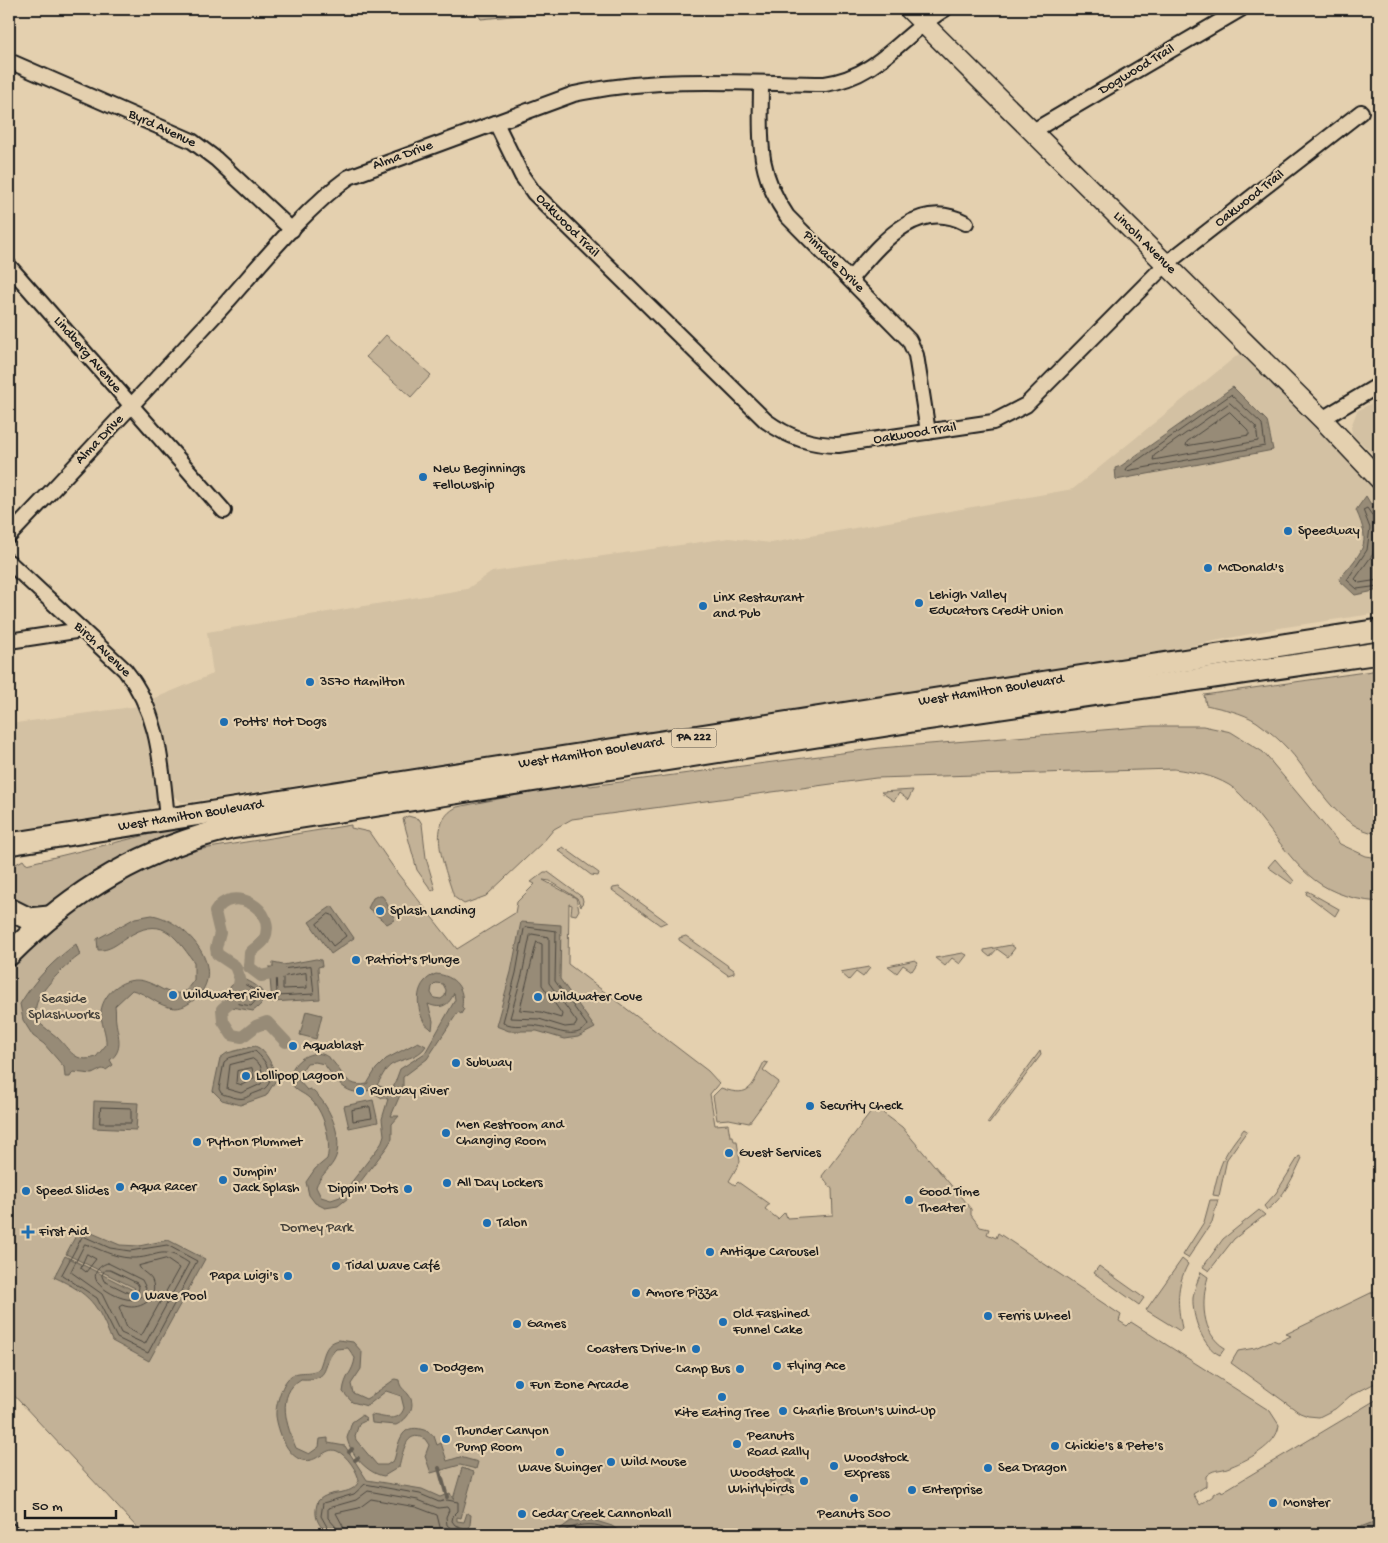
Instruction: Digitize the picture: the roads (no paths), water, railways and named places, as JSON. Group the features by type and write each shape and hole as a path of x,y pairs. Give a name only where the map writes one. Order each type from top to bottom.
{"main road":[{"name":"West Hamilton Boulevard","path":"9,844 1379,630"},
{"name":"West Hamilton Boulevard","path":"49,917 80,893 145,856 183,840 231,828 919,720 1379,653"},
{"path":"9,859 36,840"},
{"path":"9,909 29,919 49,917"},
{"name":"PA 222","path":"9,955 49,917"}],"street":[{"name":"Alma Drive","path":"9,536 132,406 292,230 337,186 349,177 574,94 607,87 663,82 825,84 850,79 878,63 916,15 945,9"},
{"name":"Dogwood Trail","path":"1033,131 1241,9"},
{"name":"Lincoln Avenue","path":"916,15 1322,419 1379,479"},
{"name":"Byrd Avenue","path":"9,61 192,141 216,159 292,230"},
{"name":"Pinnacle Drive","path":"761,83 761,151 764,171 775,200 787,216 909,340 916,355 928,432"},
{"name":"Oakwood Trail","path":"496,123 522,176 534,193 766,421 780,431 813,444 831,445 993,422 1026,405 1166,264 1361,112"},
{"path":"850,279 883,242 913,221 940,215 951,216 966,224"},
{"name":"Lindberg Avenue","path":"9,266 224,511"},
{"path":"1322,419 1379,385"},
{"name":"Birch Avenue","path":"9,562 125,670 147,704 153,724 167,818"},
{"path":"9,641 82,630"}],"water":[{"path":"1233,387 1267,421 1273,450 1116,480 1115,468 1121,466"},
{"path":"1366,496 1379,518 1379,590 1355,595 1339,580 1359,555 1362,548 1364,532 1356,510"},
{"name":"Splash Landing","path":"377,896 384,898 394,917 394,920 387,924 368,908 373,898"},
{"path":"332,906 354,938 331,954 309,922"},
{"name":"Wildwater River","path":"152,915 177,926 198,946 205,959 208,971 206,984 198,996 185,1006 178,1008 163,1005 132,990 115,1006 119,1047 110,1060 113,1065 106,1070 102,1069 92,1074 73,1072 70,1077 65,1077 64,1067 44,1044 33,1036 23,1020 20,1004 45,971 76,944 80,955 61,971 42,993 36,1006 36,1014 38,1022 57,1037 74,1055 83,1059 96,1057 106,1045 101,1011 106,997 111,991 123,983 137,980 150,983 172,993 184,993 194,980 194,962 179,943 165,930 148,928 138,931 113,947 98,950 97,939 135,918"},
{"name":"Wildwater Cove","path":"521,922 561,925 560,979 595,1028 578,1037 564,1039 537,1031 509,1031 496,1026 511,972"},
{"path":"316,959 321,960 322,966 318,967 320,999 272,1002 269,967 273,967 273,963 283,965"},
{"name":"Runway River","path":"436,974 453,980 462,994 462,1007 464,1009 461,1014 458,1012 427,1059 403,1077 403,1088 391,1116 399,1116 392,1124 392,1139 387,1147 348,1198 338,1206 325,1208 315,1203 309,1195 306,1182 315,1169 327,1159 326,1126 314,1103 293,1086 291,1072 298,1061 316,1053 328,1057 346,1079 352,1083 358,1085 367,1084 376,1069 386,1059 418,1042 426,1046 419,1053 386,1069 377,1085 392,1091 400,1069 425,1053 455,1000 454,993 450,1001 444,1005 433,1006 428,1004 433,1021 432,1030 425,1024 418,1001 421,988 429,977","holes":["436,983 443,984 446,990 445,996 441,999 434,998 431,993 432,987","307,1063 324,1064 338,1082 349,1090 355,1092 370,1090 382,1098 388,1099 382,1119 384,1135 381,1144 340,1197 331,1200 321,1197 316,1187 319,1180 334,1161 338,1142 336,1132 329,1111 323,1102 317,1094 310,1089 307,1090 299,1081 300,1073"]},
{"path":"244,979 255,985 264,997 263,1001 253,1011 232,1007 229,1002 227,993 229,989 234,983"},
{"path":"306,1011 322,1015 316,1039 300,1035"},
{"name":"Lollipop Lagoon","path":"255,1046 266,1055 274,1070 276,1080 266,1096 240,1105 222,1100 213,1091 220,1058 227,1053"},
{"path":"373,1100 378,1122 349,1128 344,1106"},
{"path":"94,1101 138,1103 136,1130 93,1128"},
{"name":"Wave Pool","path":"80,1228 120,1245 139,1246 168,1240 205,1259 149,1361 112,1341 102,1318 91,1302 76,1289 54,1277 65,1256 133,1290 135,1288 66,1254"},
{"path":"339,1340 353,1342 362,1352 361,1369 351,1384 353,1393 366,1399 395,1379 399,1380 401,1387 411,1399 410,1412 404,1420 396,1425 372,1423 371,1415 395,1418 402,1413 404,1408 401,1396 386,1391 367,1406 352,1402 343,1392 345,1381 353,1367 355,1358 348,1348 336,1349 331,1355 322,1375 311,1379 301,1379 288,1393 285,1411 289,1430 296,1448 309,1454 319,1447 320,1439 328,1438 328,1443 345,1446 367,1480 422,1489 440,1497 450,1493 453,1499 462,1468 474,1472 461,1518 457,1517 457,1521 464,1522 467,1513 471,1515 469,1534 328,1534 321,1527 316,1515 318,1501 328,1495 351,1489 359,1481 357,1473 341,1453 333,1450 313,1460 308,1461 297,1458 284,1442 276,1412 277,1402 287,1380 294,1374 319,1369 327,1348 330,1344"},
{"path":"362,1415 366,1418 365,1421 359,1424 355,1436 356,1440 377,1465 387,1465 394,1460 401,1436 409,1429 416,1428 434,1436 437,1445 441,1443 447,1461 460,1457 478,1462 476,1469 460,1465 431,1473 425,1456 429,1445 425,1439 413,1437 406,1444 399,1467 384,1476 378,1474 366,1467 356,1457 347,1438 352,1422"},
{"path":"782,1472 787,1474 792,1483 788,1493 781,1496 777,1491 788,1485 783,1475 778,1476 771,1484 769,1480 773,1475"},
{"path":"593,1520 612,1526 619,1531 619,1534 553,1534 571,1521"},
{"path":"1379,1520 1379,1534 1342,1534"}],"waterway":[{"path":"281,972 261,976 249,967 250,953 264,940 267,929 265,918 259,910 241,900 232,900 222,904 215,912 220,933 216,948 217,954 235,966 240,979 237,996 222,1009 223,1021 232,1035 242,1037 256,1026 267,1022 286,1042"},
{"path":"349,1452 352,1449"},
{"path":"439,1468 447,1497"}],"place":[{"name":"New Beginnings Fellowship","path":"423,477"},
{"name":"Speedway","path":"1288,531"},
{"name":"McDonald's","path":"1208,568"},
{"name":"Lehigh Valley Educators Credit Union","path":"919,603"},
{"name":"Linx Restaurant and Pub","path":"703,606"},
{"name":"3570 Hamilton","path":"310,682"},
{"name":"Potts' Hot Dogs","path":"224,722"},
{"name":"Splash Landing","path":"380,911"},
{"name":"Patriot's Plunge","path":"356,960"},
{"name":"Wildwater River","path":"173,995"},
{"name":"Wildwater Cove","path":"538,997"},
{"name":"Aquablast","path":"293,1046"},
{"name":"Subway","path":"456,1063"},
{"name":"Lollipop Lagoon","path":"246,1076"},
{"name":"Runway River","path":"360,1091"},
{"name":"Security Check","path":"810,1106"},
{"name":"Men Restroom and Changing Room","path":"446,1133"},
{"name":"Python Plummet","path":"197,1142"},
{"name":"Guest Services","path":"729,1153"},
{"name":"Jumpin' Jack Splash","path":"223,1180"},
{"name":"All Day Lockers","path":"447,1183"},
{"name":"Aqua Racer","path":"120,1187"},
{"name":"Dippin' Dots","path":"408,1189"},
{"name":"Speed Slides","path":"26,1191"},
{"name":"Good Time Theater","path":"909,1200"},
{"name":"Talon","path":"487,1223"},
{"name":"First Aid","path":"28,1232"},
{"name":"Antique Carousel","path":"710,1252"},
{"name":"Tidal Wave Café","path":"336,1266"},
{"name":"Papa Luigi's","path":"288,1276"},
{"name":"Amore Pizza","path":"636,1293"},
{"name":"Wave Pool","path":"135,1296"},
{"name":"Ferris Wheel","path":"988,1316"},
{"name":"Old Fashined Funnel Cake","path":"723,1322"},
{"name":"Games","path":"517,1324"},
{"name":"Coasters Drive-In","path":"696,1349"},
{"name":"Flying Ace","path":"777,1366"},
{"name":"Dodgem","path":"424,1368"},
{"name":"Camp Bus","path":"740,1369"},
{"name":"Fun Zone Arcade","path":"520,1385"},
{"name":"Kite Eating Tree","path":"722,1397"},
{"name":"Charlie Brown's Wind-Up","path":"783,1411"},
{"name":"Thunder Canyon Pump Room","path":"446,1439"},
{"name":"Peanuts Road Rally","path":"737,1444"},
{"name":"Chickie's & Pete's","path":"1055,1446"},
{"name":"Wave Swinger","path":"560,1452"},
{"name":"Wild Mouse","path":"611,1462"},
{"name":"Woodstock Express","path":"834,1466"},
{"name":"Sea Dragon","path":"988,1468"},
{"name":"Woodstock Whirlybirds","path":"804,1481"},
{"name":"Enterprise","path":"912,1490"},
{"name":"Peanuts 500","path":"854,1498"},
{"name":"Monster","path":"1273,1503"},
{"name":"Cedar Creek Cannonball","path":"522,1514"}],"park label":[{"name":"Seaside Splashworks","path":"64,1008"},
{"name":"Dorney Park","path":"317,1228"}]}
